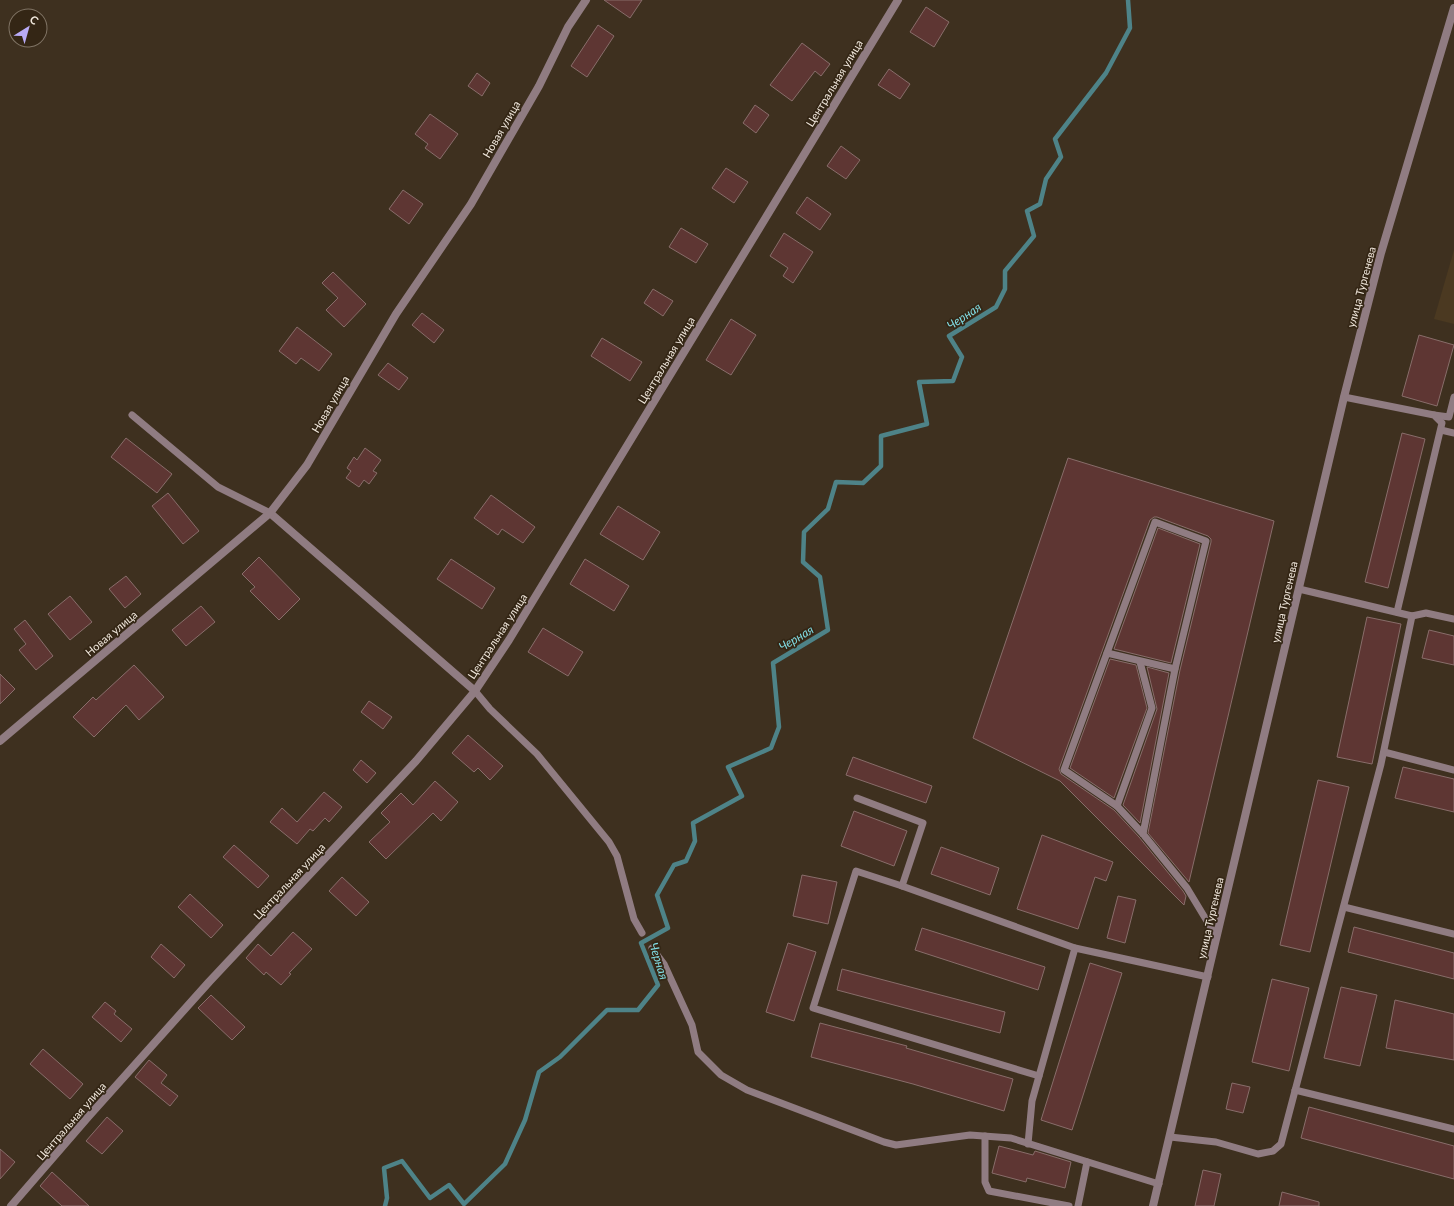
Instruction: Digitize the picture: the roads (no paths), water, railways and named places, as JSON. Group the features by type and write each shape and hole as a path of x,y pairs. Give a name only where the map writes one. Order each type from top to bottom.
{"street":[{"name":"Новая улица","path":"0,741 270,513 308,465 396,314 471,204 539,86 568,27 586,0"},
{"name":"Центральная улица","path":"11,1206 89,1116 204,988 416,761 475,691 509,640 898,0"},
{"name":"улица Тургенева","path":"1153,1206 1344,397 1381,253 1454,8"},
{"path":"270,513 475,691"}],"lane":[{"path":"1344,397 1449,417 1454,397"},
{"path":"132,415 218,488 270,513"},
{"path":"1397,612 1441,430 1442,423 1434,415"},
{"path":"1441,430 1454,433"},
{"path":"1143,834 1175,669 1206,541 1155,522 1064,770 1117,806 1143,834 1187,888 1216,936"},
{"path":"1299,589 1412,616 1426,613 1454,619"},
{"path":"1170,1137 1216,1142 1258,1154 1273,1152 1281,1144 1384,752 1412,616"},
{"path":"1107,652 1140,662 1175,669"},
{"path":"1117,806 1152,708 1140,662"},
{"path":"475,691 490,709 537,754 609,842 617,856 634,919 642,933"},
{"path":"1384,752 1454,770"},
{"path":"857,798 923,823 902,886"},
{"path":"1039,1076 813,1008 856,871 1075,948 1208,977"},
{"path":"1344,907 1454,934"},
{"path":"652,948 664,964 692,1025 698,1052 721,1075 747,1090 890,1144 901,1144 970,1135 1011,1138 1159,1184"},
{"path":"1028,1144 1032,1101 1075,948"},
{"path":"1295,1090 1454,1129"},
{"path":"985,1136 985,1182 989,1191 1069,1206"},
{"path":"1078,1206 1086,1162"}],"waterway":[{"name":"Черная","path":"385,1206 387,1198 384,1168 402,1161 430,1198 449,1185 464,1204 505,1164 525,1120 539,1072 560,1057 607,1010 638,1010 658,985 641,943 668,928 657,895 674,865 686,861 695,841 693,823 742,796 728,767 771,748 779,727 773,663 828,630 820,577 803,562 804,532 828,509 836,482 863,483 881,466 881,436 927,424 919,382 953,381 962,357 949,336 996,307 1005,289 1005,271 1034,236 1027,211 1040,204 1046,179 1061,157 1055,139 1106,73 1130,28 1128,0"}]}
